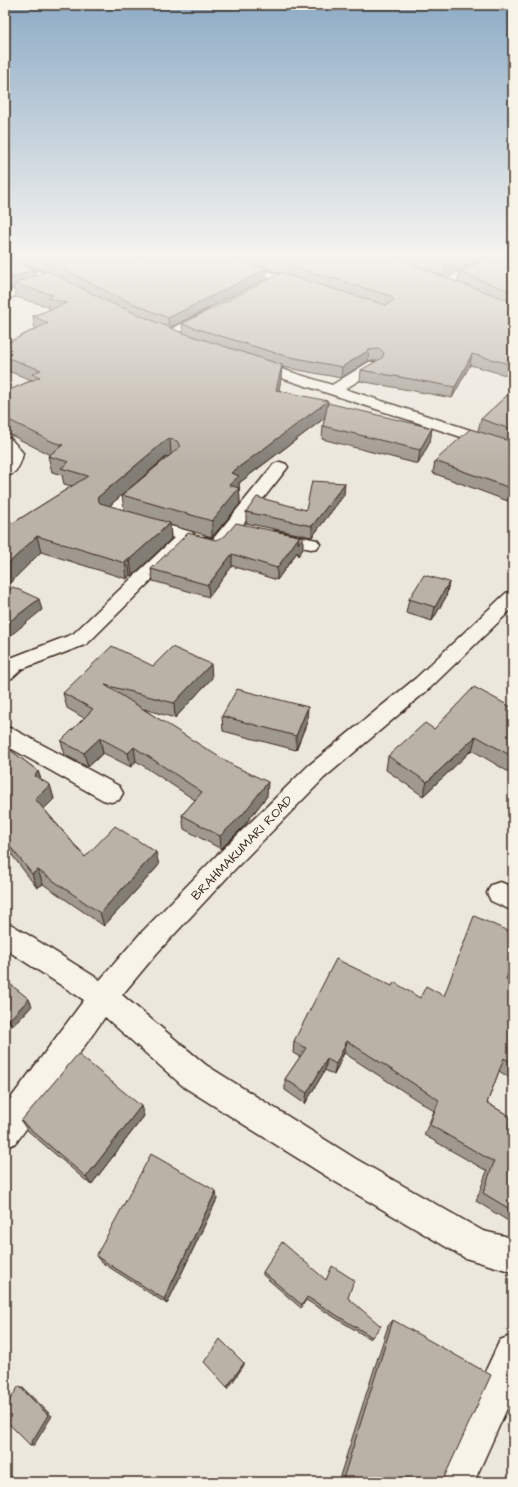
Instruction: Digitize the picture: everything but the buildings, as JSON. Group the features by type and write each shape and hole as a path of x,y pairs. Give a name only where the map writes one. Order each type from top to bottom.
{"street":[{"path":"169,335 186,326"},
{"path":"156,329 186,342"},
{"path":"239,359 484,438 513,449"},
{"path":"334,390 374,365"},
{"path":"5,472 13,464 15,453 6,442"},
{"path":"160,470 109,514 217,546 246,530 280,467"},
{"path":"246,530 311,544"},
{"path":"5,672 15,664 80,639 186,536"},
{"name":"BRAHMAKUMARI ROAD","path":"5,1132 103,997 148,944 226,862 316,772 423,683 513,597"},
{"path":"5,735 111,793"},
{"path":"5,934 103,997 201,1080 345,1170 477,1246 513,1255"},
{"path":"454,1482 513,1352"}]}
